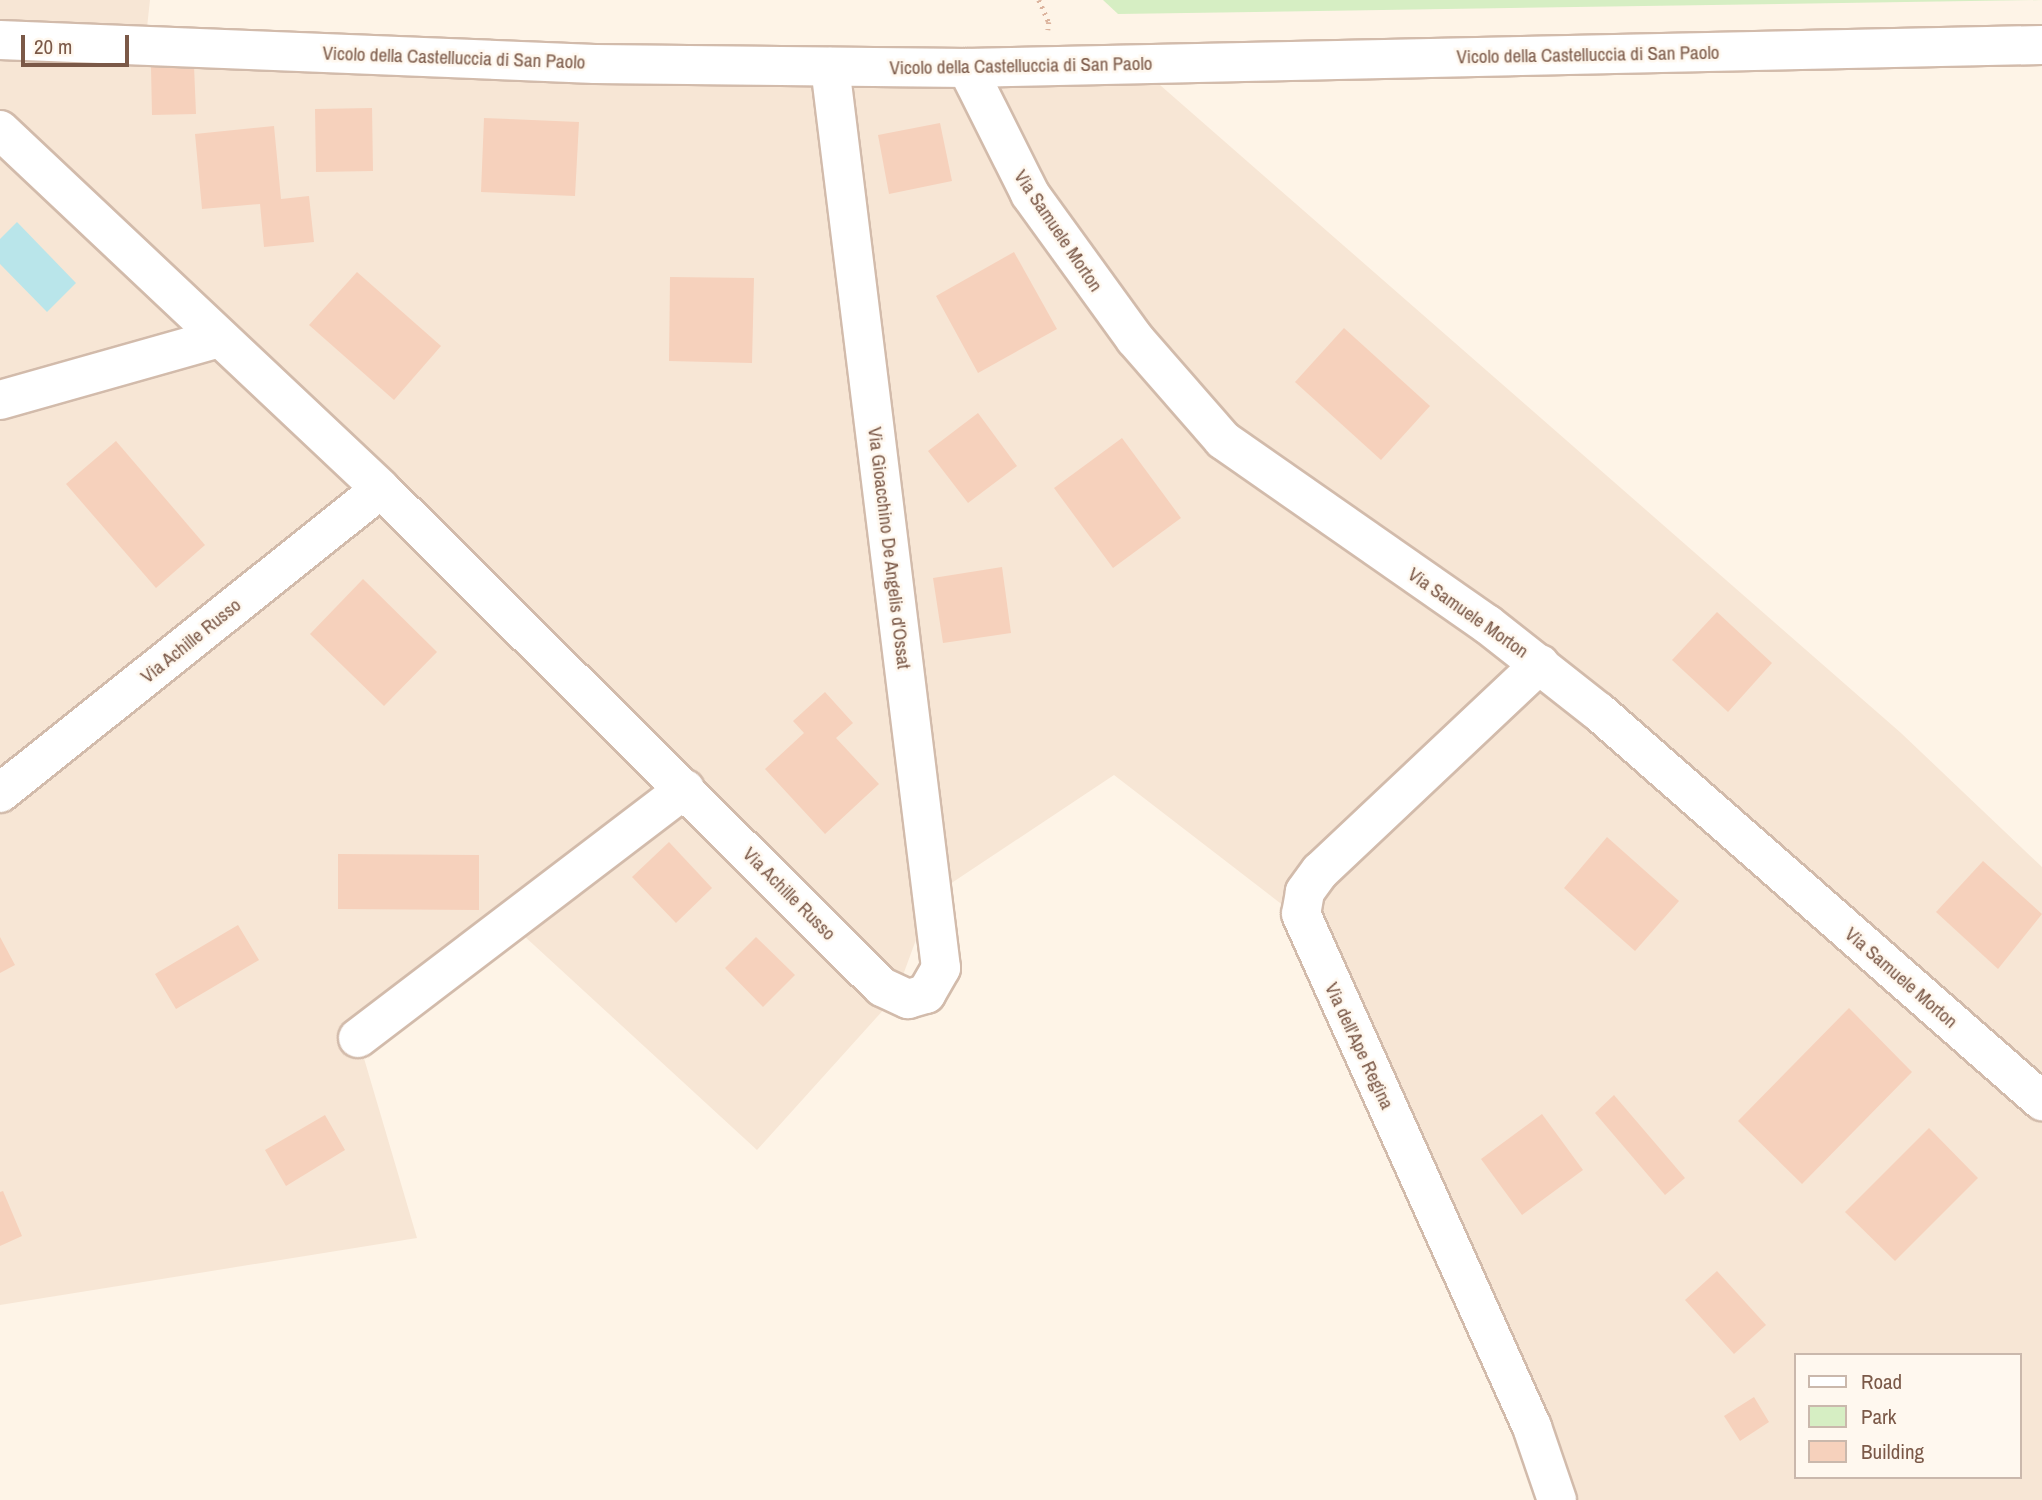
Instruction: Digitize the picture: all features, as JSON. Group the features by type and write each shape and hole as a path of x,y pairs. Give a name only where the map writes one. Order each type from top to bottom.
{"street":[{"name":"Vicolo della Castelluccia di San Paolo","path":"0,40 595,64 967,68 2042,45"},
{"name":"Via Gioacchino De Angelis d'Ossat","path":"830,66 941,968 926,994 908,999 895,997"},
{"name":"Via Samuele Morton","path":"967,68 1030,194 1189,406 1257,467 1540,664 2042,1101"},
{"name":"Via Achille Russo","path":"0,130 381,489 895,997"},
{"path":"0,400 219,338"},
{"name":"Via Achille Russo","path":"0,793 381,489"},
{"name":"Via dell'Ape Regina","path":"1540,664 1320,871 1305,892 1301,914 1532,1427 1557,1500"},
{"path":"358,1038 685,789"}],"shaded area":[{"path":"0,0 150,0 145,46 1136,64 1901,733 2042,867 2042,1500 1556,1500 1302,920 1114,775 932,896 895,997 757,1150 510,923 358,1038 417,1238 0,1305"}],"green space":[{"path":"1103,0 2042,0 1118,14"}],"water":[{"path":"17,222 76,283 47,312 0,264 0,239"}],"building":[{"path":"194,66 196,114 152,115 151,67"},
{"path":"372,108 373,171 316,172 315,109"},
{"path":"484,118 579,122 575,196 481,192"},
{"path":"940,123 952,181 889,194 878,135"},
{"path":"274,126 281,199 309,196 314,242 264,247 260,204 202,209 195,134"},
{"path":"1014,252 1057,329 978,373 936,296"},
{"path":"357,272 441,346 394,400 309,325"},
{"path":"670,277 754,278 752,363 669,361"},
{"path":"1344,328 1430,406 1381,460 1295,382"},
{"path":"978,413 1017,466 968,503 928,451"},
{"path":"1122,438 1181,518 1113,568 1054,488"},
{"path":"116,441 205,545 156,588 66,484"},
{"path":"1002,567 1011,633 943,643 933,578"},
{"path":"363,579 437,652 384,706 310,634"},
{"path":"1717,612 1772,663 1728,712 1672,660"},
{"path":"825,692 853,723 836,738 879,784 825,834 765,769 804,733 793,721"},
{"path":"1607,837 1679,901 1635,951 1564,888"},
{"path":"669,842 712,888 676,923 632,877"},
{"path":"338,854 479,855 479,910 338,909"},
{"path":"1983,861 2042,914 1998,969 1936,912"},
{"path":"238,925 259,960 176,1009 155,974"},
{"path":"0,937 15,965 0,973"},
{"path":"756,937 795,975 763,1007 725,968"},
{"path":"1849,1008 1912,1072 1802,1184 1738,1121"},
{"path":"1614,1095 1685,1178 1665,1195 1595,1113"},
{"path":"1542,1114 1583,1170 1522,1215 1481,1159"},
{"path":"325,1115 345,1150 286,1186 265,1150"},
{"path":"1929,1128 1978,1178 1895,1261 1845,1212"},
{"path":"3,1191 22,1236 0,1246 0,1192"},
{"path":"1717,1271 1766,1325 1734,1354 1685,1300"},
{"path":"1754,1397 1769,1422 1740,1441 1724,1416"}]}
